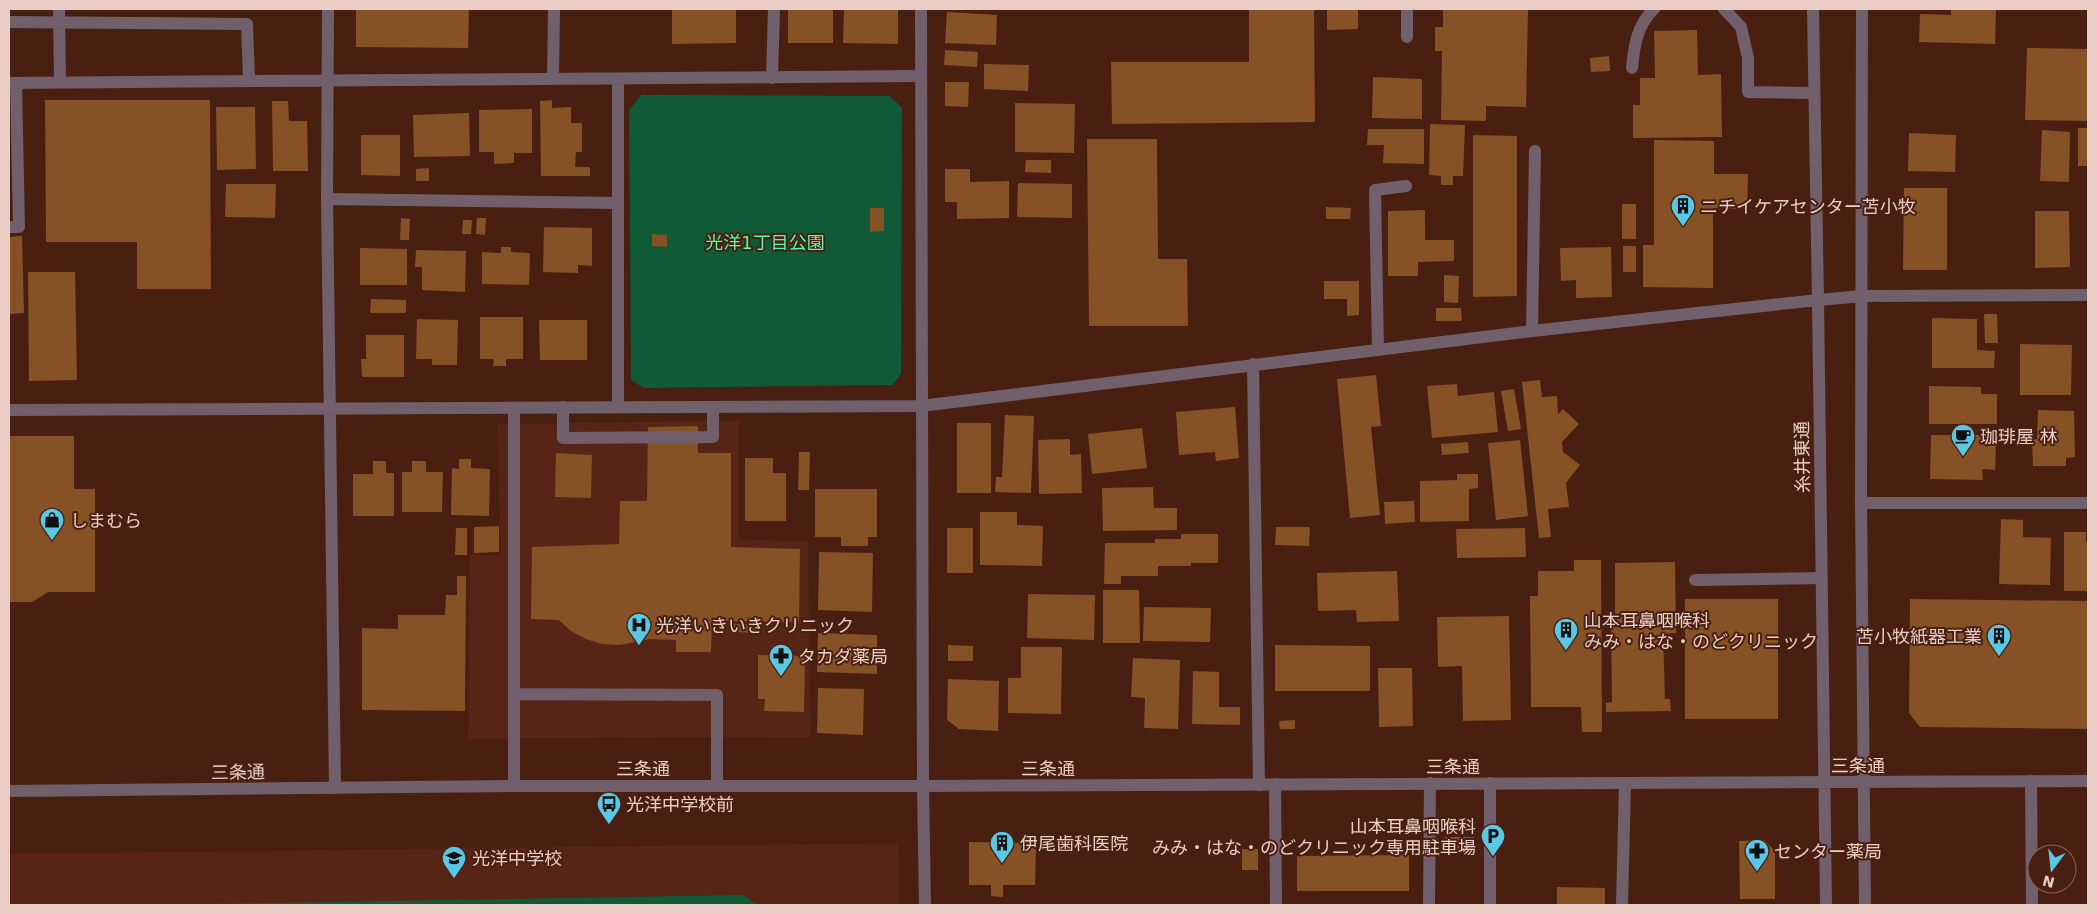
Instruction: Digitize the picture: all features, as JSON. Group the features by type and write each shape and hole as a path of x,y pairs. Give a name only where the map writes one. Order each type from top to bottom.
{"street":[{"path":"59,9 60,82"},
{"path":"328,9 327,199 335,788"},
{"path":"553,78 554,9"},
{"path":"772,78 774,9"},
{"path":"921,9 921,406 925,905"},
{"path":"1407,9 1407,37"},
{"path":"1632,68 1634,45 1642,23 1654,9"},
{"path":"1724,9 1740,27 1748,58 1748,92 1814,93"},
{"name":"糸井東通","path":"1812,9 1826,905"},
{"path":"1862,9 1863,296 1861,504 1865,905"},
{"path":"9,22 247,24 249,80"},
{"path":"9,227 19,227 12,83 553,78 618,80 921,76"},
{"path":"618,80 618,407"},
{"path":"1532,331 1534,151"},
{"path":"1378,350 1375,190 1406,186"},
{"path":"327,199 617,203"},
{"path":"9,410 921,406 1532,331 1818,300 1863,296 2088,295"},
{"path":"1253,364 1259,785"},
{"path":"563,407 563,438 573,438 713,437 713,406"},
{"path":"514,408 514,786"},
{"path":"1861,504 2088,502"},
{"path":"1695,580 1821,578"},
{"path":"514,694 717,695 717,785"},
{"path":"2031,781 2032,905"},
{"name":"三条通","path":"9,792 514,786 2088,781"},
{"path":"1429,905 1430,783"},
{"path":"1490,783 1490,905"},
{"path":"1622,905 1625,783"},
{"path":"1275,784 1276,905"}],"shaded area":[{"name":"光洋いきいきクリニック","path":"739,421 739,539 808,542 810,737 468,738 470,555 501,555 497,424"},
{"name":"光洋中学校","path":"898,843 899,905 9,905 9,854"}],"green space":[{"name":"光洋1丁目公園","path":"641,95 890,96 902,108 901,373 893,385 644,388 631,380 629,110"},
{"path":"743,895 757,905 209,905 210,904"}],"building":[{"path":"356,9 469,9 468,48 356,47"},
{"path":"672,9 736,9 736,43 672,44"},
{"path":"844,9 898,9 898,44 843,43"},
{"path":"1249,9 1314,9 1315,122 1112,124 1111,62 1249,62"},
{"path":"1327,9 1358,9 1358,29 1327,30"},
{"path":"1443,9 1528,9 1526,107 1486,106 1486,121 1441,120 1442,51 1435,51 1435,27 1443,27"},
{"path":"1951,9 1996,9 1995,44 1919,42 1920,14 1951,15"},
{"path":"788,10 833,10 833,43 788,43"},
{"path":"947,12 997,15 996,45 945,43"},
{"path":"1697,30 1698,75 1721,74 1722,137 1633,138 1633,105 1640,105 1640,78 1655,78 1654,31"},
{"path":"2027,48 2088,49 2088,121 2025,120"},
{"path":"945,50 978,52 977,67 944,65"},
{"path":"1609,56 1610,71 1591,72 1590,58"},
{"path":"984,64 1029,65 1028,91 984,89"},
{"path":"1373,77 1422,79 1422,119 1372,118"},
{"path":"945,82 969,82 968,107 945,106"},
{"path":"45,100 210,100 211,289 137,289 137,242 46,242"},
{"path":"552,100 552,108 571,107 571,123 582,123 582,152 576,152 575,167 590,167 590,176 541,176 540,101"},
{"path":"272,101 288,101 289,121 307,121 308,171 273,171"},
{"path":"1015,103 1075,104 1074,153 1015,152"},
{"path":"216,107 255,107 256,169 217,170"},
{"path":"532,109 532,153 514,153 514,163 494,164 494,152 479,152 479,110"},
{"path":"469,113 470,156 414,157 413,115"},
{"path":"1430,124 1465,125 1463,176 1453,176 1453,185 1441,185 1441,176 1429,175"},
{"path":"2078,128 2088,128 2088,166 2078,166"},
{"path":"1368,129 1424,129 1424,164 1383,163 1384,145 1367,145"},
{"path":"2042,130 2070,132 2069,182 2040,181"},
{"path":"1909,133 1956,135 1955,172 1908,171"},
{"path":"361,135 400,135 400,176 361,175"},
{"path":"1473,135 1517,136 1517,296 1473,297"},
{"path":"1087,139 1157,139 1158,259 1187,259 1188,326 1089,326"},
{"name":"ニチイケアセンター苫小牧","path":"1654,140 1714,141 1714,174 1748,174 1747,209 1713,208 1713,288 1643,287 1643,245 1654,245"},
{"path":"1026,160 1051,160 1051,173 1025,172"},
{"path":"429,168 429,181 416,181 416,169"},
{"path":"945,169 970,169 970,182 1009,181 1009,218 957,219 957,202 945,202"},
{"path":"1018,183 1072,184 1072,218 1017,217"},
{"path":"226,184 276,184 275,218 225,217"},
{"path":"1904,188 1947,188 1947,270 1903,270"},
{"path":"1622,204 1636,204 1636,239 1622,239"},
{"path":"1326,207 1351,208 1350,219 1326,219"},
{"path":"870,208 884,208 884,231 870,232"},
{"path":"1425,210 1425,240 1454,240 1454,261 1418,262 1418,276 1388,276 1388,211"},
{"path":"2035,211 2069,211 2070,267 2035,268"},
{"path":"401,218 410,219 409,240 400,240"},
{"path":"477,218 486,218 485,235 476,234"},
{"path":"463,220 472,220 471,234 462,234"},
{"path":"544,227 592,228 592,266 578,265 578,273 543,272"},
{"path":"652,234 667,235 667,247 652,246"},
{"path":"22,236 24,313 9,314 9,237"},
{"path":"1623,246 1636,246 1636,272 1623,272"},
{"path":"501,247 511,247 511,252 530,253 529,285 482,284 482,252 501,253"},
{"path":"1611,247 1612,297 1576,298 1576,280 1561,281 1560,248"},
{"path":"360,248 407,249 407,285 360,285"},
{"path":"416,250 466,251 465,292 422,290 422,267 415,267"},
{"path":"28,272 75,272 77,380 29,381"},
{"path":"1444,275 1459,276 1458,303 1444,302"},
{"path":"1324,281 1359,281 1359,315 1347,316 1347,299 1324,299"},
{"path":"371,299 406,300 406,313 370,313"},
{"path":"1436,308 1461,308 1462,321 1436,321"},
{"path":"1984,314 1997,314 1998,343 1985,343"},
{"path":"480,317 523,317 523,359 506,359 506,366 493,366 494,359 480,359"},
{"path":"1932,318 1977,319 1977,350 1995,351 1994,368 1932,368"},
{"path":"417,319 458,320 457,365 432,365 432,359 416,359"},
{"path":"539,320 587,320 587,360 540,360"},
{"path":"366,335 404,335 404,377 362,377 361,359 366,359"},
{"path":"2020,344 2072,345 2071,395 2020,395"},
{"path":"1376,375 1381,426 1371,427 1380,515 1350,518 1337,379"},
{"path":"1540,380 1542,397 1557,396 1558,414 1563,409 1579,424 1562,442 1563,452 1580,465 1566,483 1569,507 1548,509 1551,537 1539,538 1522,382"},
{"path":"1457,384 1458,396 1494,392 1498,432 1432,438 1427,386"},
{"path":"1929,386 1981,387 1981,394 1997,394 1997,424 1929,424"},
{"path":"1514,389 1521,429 1508,431 1501,391"},
{"path":"1235,407 1239,458 1216,461 1215,452 1179,455 1176,412"},
{"path":"2038,410 2074,411 2075,457 2066,458 2066,466 2033,466 2032,440 2037,439"},
{"path":"1005,415 1034,416 1031,493 995,492 996,477 1002,477"},
{"path":"957,423 991,423 991,493 957,493"},
{"path":"698,426 698,453 731,453 731,547 800,549 799,622 712,621 711,652 676,652 676,640 651,639 619,645 602,644 586,639 571,631 559,620 531,619 532,547 619,544 620,501 647,501 648,427"},
{"path":"1142,428 1147,468 1092,474 1088,434"},
{"name":"珈琲屋 林","path":"1931,435 1982,435 1982,445 1996,445 1995,470 1982,469 1983,480 1930,479"},
{"name":"しまむら","path":"9,436 74,436 74,489 95,489 95,592 48,592 32,602 9,602"},
{"path":"1070,439 1070,455 1081,454 1082,493 1039,494 1038,440"},
{"path":"1520,440 1528,516 1496,520 1488,443"},
{"path":"1468,442 1469,453 1442,455 1441,444"},
{"path":"799,452 810,452 809,490 798,490"},
{"path":"556,453 592,455 591,498 555,497"},
{"path":"745,458 773,458 773,473 786,473 786,521 745,521"},
{"path":"459,459 471,459 471,468 490,469 489,516 451,515 452,468 459,469"},
{"path":"373,461 386,461 386,473 394,473 394,516 353,516 353,474 373,474"},
{"path":"412,461 426,461 426,472 443,472 442,512 402,512 402,472 412,472"},
{"path":"1457,474 1478,474 1478,488 1469,489 1469,521 1420,522 1420,481 1457,480"},
{"path":"1153,487 1154,508 1177,508 1177,530 1103,531 1102,488"},
{"path":"815,489 877,489 877,537 868,537 868,546 841,546 841,537 815,537"},
{"path":"1414,501 1415,522 1385,524 1384,502"},
{"path":"980,512 1017,512 1017,525 1043,526 1042,566 980,565"},
{"path":"2001,519 2023,520 2023,537 2051,538 2050,585 1999,584"},
{"path":"499,526 499,552 474,553 474,527"},
{"path":"1276,527 1310,527 1309,546 1275,545"},
{"path":"456,528 467,528 467,555 455,555"},
{"path":"947,528 973,528 973,573 947,573"},
{"path":"1525,528 1526,557 1457,558 1456,529"},
{"path":"2064,532 2086,532 2086,542 2088,542 2088,591 2064,591"},
{"path":"1181,534 1218,534 1218,563 1191,563 1191,566 1158,566 1158,576 1121,576 1121,584 1104,584 1105,543 1155,543 1155,539 1181,539"},
{"path":"819,552 873,553 872,612 818,610"},
{"name":"山本耳鼻咽喉科 みみ・はな・のどクリニック","path":"1574,560 1601,560 1602,732 1582,732 1581,707 1531,707 1530,596 1538,596 1538,571 1574,571"},
{"path":"1675,562 1676,633 1663,634 1665,699 1670,699 1671,711 1606,712 1606,703 1612,702 1611,619 1615,619 1615,563"},
{"path":"1397,571 1399,621 1357,622 1356,610 1318,611 1317,573"},
{"path":"457,576 466,576 465,711 362,710 362,628 398,629 398,615 445,615 446,595 457,595"},
{"path":"1103,590 1139,590 1140,643 1103,643"},
{"path":"1028,594 1095,595 1094,640 1027,638"},
{"path":"1685,599 1778,599 1778,719 1685,719"},
{"name":"苫小牧紙器工業","path":"1910,599 2088,601 2088,729 1920,727 1909,713"},
{"path":"1144,607 1211,608 1210,642 1143,641"},
{"path":"1509,616 1511,720 1463,721 1462,666 1438,667 1437,617"},
{"path":"732,624 759,624 759,633 732,632"},
{"path":"818,633 877,635 877,674 817,672"},
{"path":"948,645 973,646 973,661 948,661"},
{"path":"1275,645 1370,646 1370,691 1275,691"},
{"path":"1021,647 1062,647 1061,714 1008,713 1008,678 1021,678"},
{"name":"タカダ薬局","path":"758,655 805,656 804,712 764,711 765,699 758,699"},
{"path":"1133,658 1180,660 1178,729 1144,728 1145,698 1131,697"},
{"path":"1378,668 1412,668 1413,726 1379,727"},
{"path":"1193,671 1219,672 1219,707 1240,707 1240,725 1192,724"},
{"path":"948,679 999,681 998,731 959,729 947,720"},
{"path":"818,688 864,689 863,735 817,733"},
{"path":"1295,720 1295,729 1280,729 1279,721"},
{"path":"1445,837 1474,837 1474,852 1445,852"},
{"name":"センター薬局","path":"1764,840 1775,851 1775,899 1740,899 1739,841"},
{"name":"伊尾歯科医院","path":"969,842 1036,843 1035,885 1003,885 1003,897 991,896 991,885 969,885"},
{"path":"1242,849 1258,849 1258,870 1242,870"},
{"path":"1409,855 1409,891 1297,891 1297,856"},
{"path":"1557,887 1605,888 1605,905 1557,905"}],"place":[{"name":"ニチイケアセンター苫小牧","path":"1683,227"},
{"name":"珈琲屋 林","path":"1963,457"},
{"name":"しまむら","path":"52,541"},
{"name":"光洋いきいきクリニック","path":"639,646"},
{"name":"山本耳鼻咽喉科 みみ・はな・のどクリニック","path":"1566,651"},
{"name":"苫小牧紙器工業","path":"1999,657"},
{"name":"タカダ薬局","path":"781,677"},
{"name":"光洋中学校前","path":"609,825"},
{"name":"山本耳鼻咽喉科 みみ・はな・のどクリニック専用駐車場","path":"1493,857"},
{"name":"伊尾歯科医院","path":"1002,864"},
{"name":"センター薬局","path":"1757,872"},
{"name":"光洋中学校","path":"454,879"}]}
